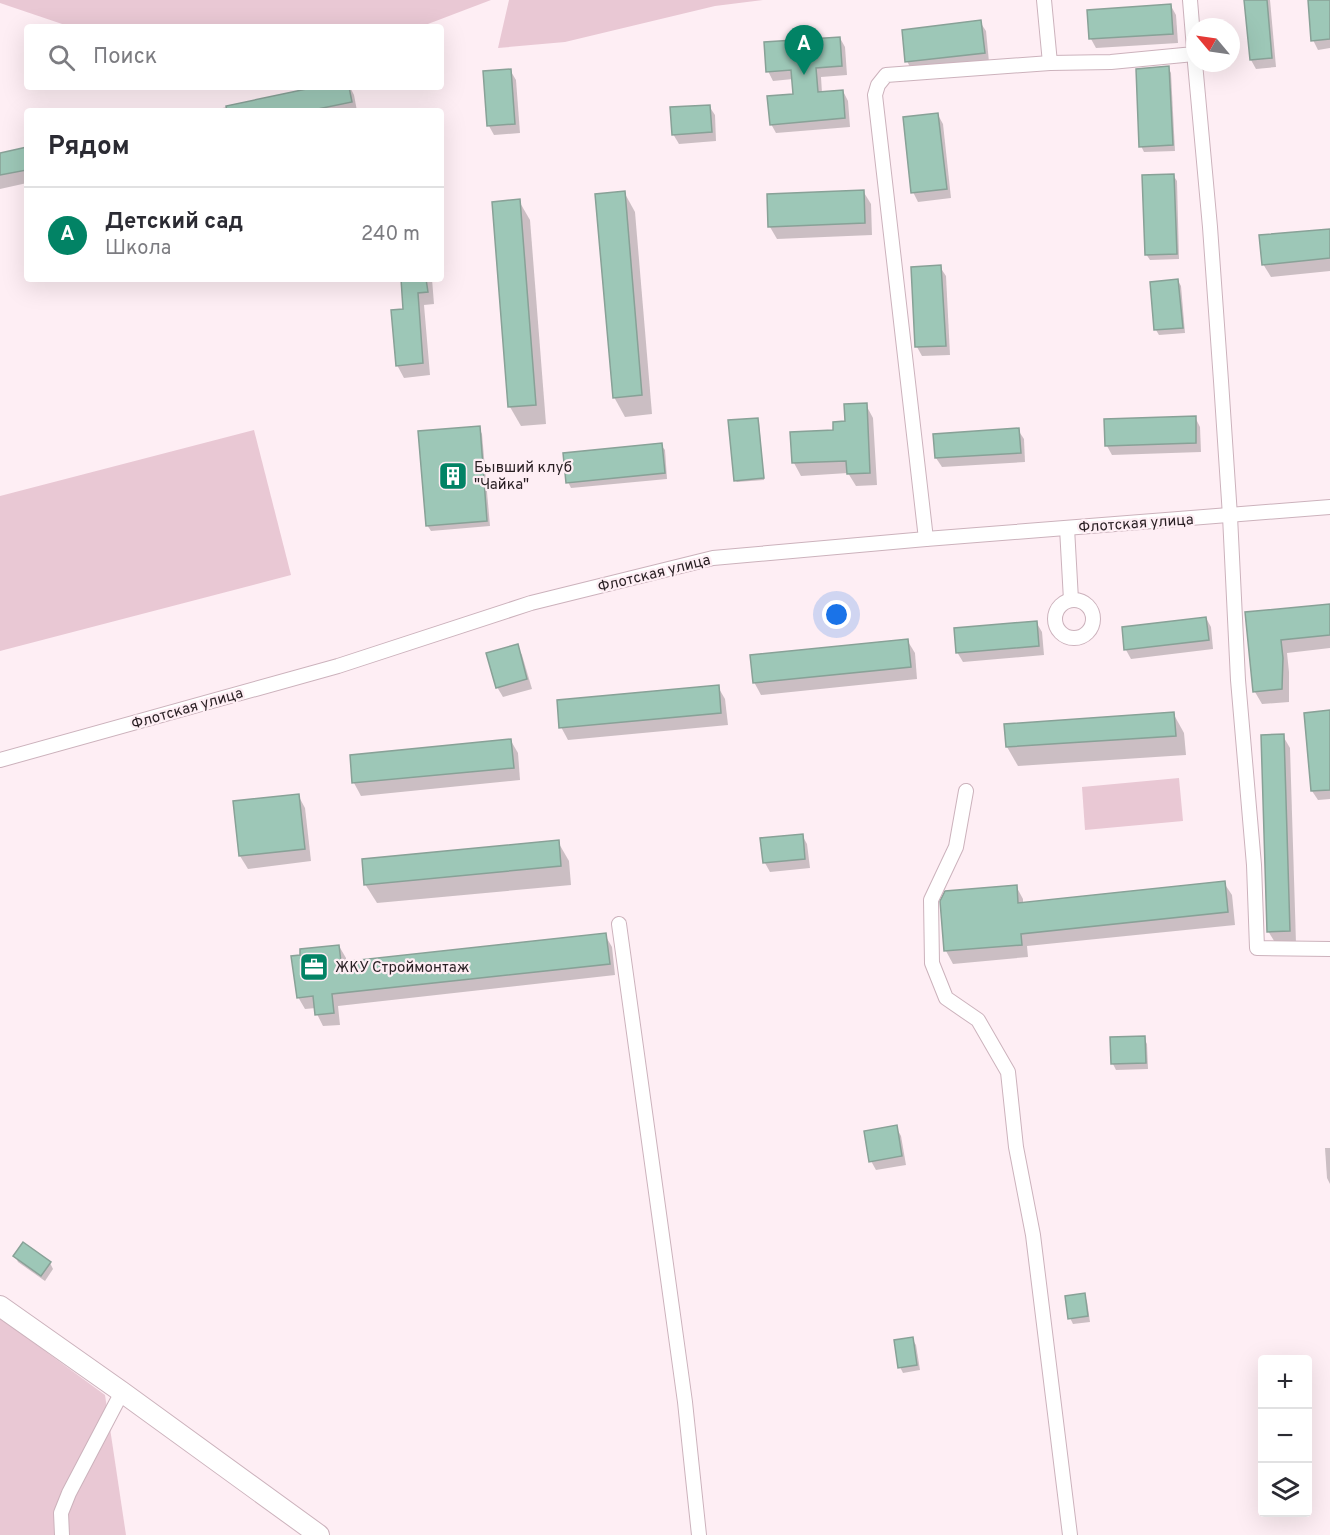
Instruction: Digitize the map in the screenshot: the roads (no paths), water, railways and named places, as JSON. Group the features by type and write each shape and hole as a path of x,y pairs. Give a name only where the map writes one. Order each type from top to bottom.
{"street":[{"path":"1044,0 1050,63"},
{"path":"1190,0 1191,18"},
{"path":"926,539 875,96 878,85 886,75 1050,63 1111,62 1186,55"},
{"path":"1196,72 1210,227 1230,516 1238,680 1254,865 1257,948 1330,949"},
{"name":"Флотская улица","path":"0,760 338,666 531,603 713,558 1330,507"},
{"path":"1067,528 1071,600"},
{"path":"966,791 956,847 931,900 932,963 946,998 978,1020 1008,1072 1016,1147 1032,1235 1070,1535"},
{"path":"620,924 685,1402 699,1535"},
{"path":"0,1306 319,1535"},
{"path":"62,1535 61,1513 69,1492 122,1392"}],"place":[{"name":"Детский сад","path":"804,75"},
{"name":"Бывший клуб \"Чайка\"","path":"453,476"},
{"name":"ЖКУ Строймонтаж","path":"314,967"}]}
